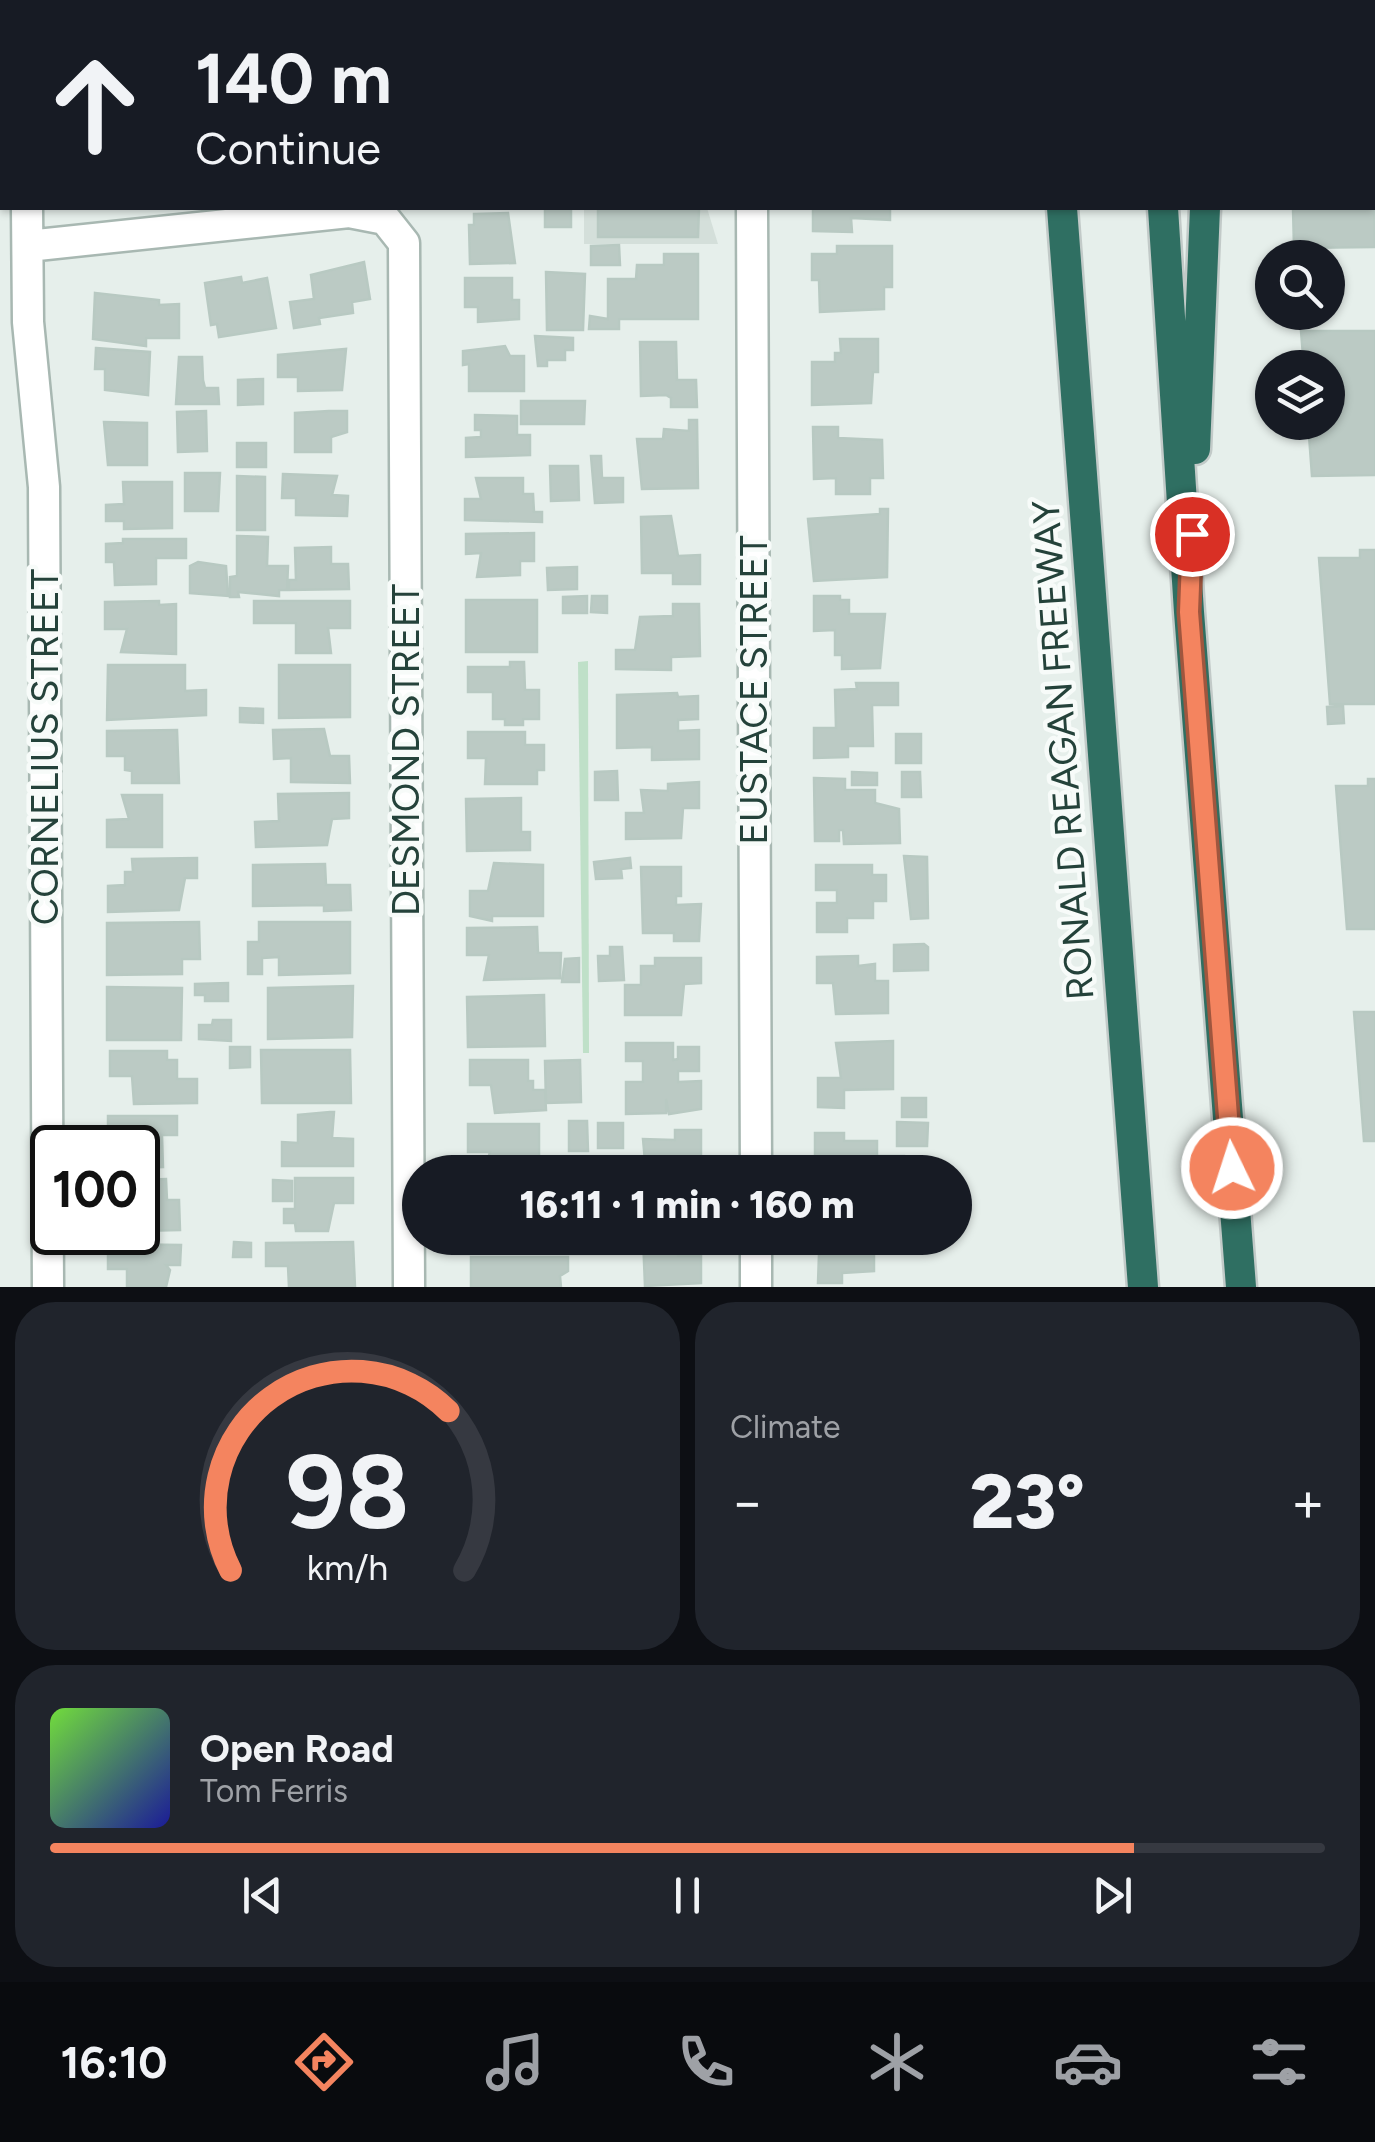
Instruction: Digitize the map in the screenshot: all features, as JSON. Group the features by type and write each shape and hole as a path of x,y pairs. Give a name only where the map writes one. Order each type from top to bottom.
{"highway":[{"name":"RONALD REAGAN FREEWAY","path":"1062,210 1143,1287"},
{"path":"1163,210 1189,612 1241,1287"},
{"path":"1189,612 1205,210"}],"street":[{"name":"CORNELIUS STREET","path":"27,210 28,322 44,487 48,1287"},
{"name":"EUSTACE STREET","path":"752,210 756,1155"},
{"name":"DESMOND STREET","path":"28,246 322,213 369,213 385,219 404,243 408,1287"},
{"path":"756,1255 756,1287"}],"shaded area":[{"path":"584,210 708,210 718,244 584,244"}],"green space":[{"path":"588,661 589,1053 583,1053 578,662"}],"building":[{"path":"545,210 571,210 571,227 545,227"},
{"path":"598,210 699,210 698,237 598,237"},
{"path":"813,210 890,210 890,220 851,218 852,232 813,231"},
{"path":"1293,210 1374,210 1375,247 1345,247 1345,240 1294,240"},
{"path":"508,213 515,263 470,264 469,225 474,225 474,214"},
{"path":"619,245 620,265 591,265 591,246"},
{"path":"837,246 892,246 892,287 884,287 884,309 820,312 819,280 812,280 812,254 837,254"},
{"path":"664,254 698,254 698,319 619,319 619,329 589,329 590,316 608,319 608,279 636,279 637,265 664,265"},
{"path":"364,262 370,299 352,302 353,313 319,318 320,324 294,328 290,302 314,299 311,275"},
{"path":"546,272 585,274 583,330 547,330"},
{"path":"241,277 242,283 267,278 276,328 219,337 217,324 211,325 205,283"},
{"path":"465,278 512,278 512,300 519,300 519,319 478,322 478,307 465,307"},
{"path":"95,293 159,300 159,305 179,304 179,338 146,338 146,346 93,339"},
{"path":"1301,331 1375,331 1375,475 1312,476 1309,440 1345,440 1345,350 1303,350"},
{"path":"535,336 573,338 573,350 565,350 565,360 547,360 547,366 538,366"},
{"path":"840,339 878,339 878,372 873,372 871,403 812,405 812,362 835,362 835,353 841,353"},
{"path":"640,342 676,342 677,380 696,380 697,407 671,407 671,398 666,395 641,396"},
{"path":"505,346 510,356 524,356 524,391 469,391 469,364 463,365 463,351"},
{"path":"96,348 150,352 148,395 105,390 105,369 95,369"},
{"path":"346,349 342,390 298,391 298,377 278,377 278,355"},
{"path":"179,357 202,357 205,388 218,388 219,404 176,404"},
{"path":"263,379 263,404 238,405 238,380"},
{"path":"521,401 585,401 584,424 521,424"},
{"path":"206,411 207,451 178,452 177,412"},
{"path":"347,411 347,432 331,437 331,452 295,452 295,413"},
{"path":"475,415 517,416 517,435 530,435 530,455 466,457 466,438 481,437 481,430 475,430"},
{"path":"689,420 697,420 698,488 642,489 637,439 663,439 664,429 689,431"},
{"path":"104,422 147,423 147,465 108,465"},
{"path":"813,427 838,427 838,438 882,440 883,478 870,478 870,494 836,494 836,478 814,479"},
{"path":"237,443 266,443 266,467 237,467"},
{"path":"591,456 601,456 602,478 623,478 623,502 595,503"},
{"path":"550,466 578,466 579,500 551,501"},
{"path":"185,473 220,473 218,511 185,511"},
{"path":"283,474 337,476 332,495 348,496 347,516 296,515 296,498 282,498"},
{"path":"237,476 265,477 265,530 237,530"},
{"path":"476,478 523,478 523,494 533,494 534,512 542,512 542,522 465,520 465,499 481,499"},
{"path":"123,482 172,482 172,528 124,529 124,521 106,521 106,505 124,504"},
{"path":"880,509 888,509 887,577 814,581 808,519 880,514"},
{"path":"671,516 678,556 700,555 700,584 673,584 673,573 642,573 641,517"},
{"path":"534,533 534,561 520,561 520,575 477,577 481,553 466,554 466,534"},
{"path":"237,536 268,537 267,566 288,566 287,590 279,590 279,596 238,592 239,597 230,597 230,577 237,576"},
{"path":"123,539 186,539 186,558 156,558 156,584 115,585 114,562 106,562 106,544 123,543"},
{"path":"331,547 331,564 348,564 349,589 289,590 289,580 296,580 295,548"},
{"path":"1360,550 1375,550 1375,704 1330,704 1319,558 1360,558"},
{"path":"198,562 226,566 228,596 190,593 190,566"},
{"path":"577,567 577,589 548,590 547,568"},
{"path":"587,596 587,613 563,613 563,597"},
{"path":"592,596 607,596 607,613 591,612"},
{"path":"814,596 849,600 849,614 885,614 880,668 842,669 842,655 835,655 835,630 814,631"},
{"path":"466,600 537,600 537,652 466,652"},
{"path":"159,601 159,605 176,604 176,654 121,652 127,629 105,629 105,602"},
{"path":"254,601 350,601 350,628 328,628 331,653 296,653 296,623 254,623"},
{"path":"673,604 699,604 700,656 671,657 671,670 616,669 616,650 635,650 640,617 673,616"},
{"path":"510,662 524,662 525,690 539,690 539,719 523,719 523,725 505,725 505,719 493,719 493,692 468,692 468,667 510,667"},
{"path":"108,665 185,665 185,691 206,690 206,715 107,720"},
{"path":"279,665 350,665 350,717 279,718"},
{"path":"856,683 898,683 898,705 872,705 873,746 848,746 848,757 814,758 814,728 836,728 835,690 857,689"},
{"path":"677,693 678,697 698,696 698,719 678,720 678,731 699,730 699,759 652,760 652,747 617,748 617,695"},
{"path":"1343,706 1344,723 1328,724 1327,707"},
{"path":"240,708 263,709 263,723 240,722"},
{"path":"324,729 330,756 349,756 350,783 291,782 291,758 274,759 273,730"},
{"path":"177,730 179,783 132,783 132,771 125,770 125,756 107,756 107,731"},
{"path":"468,732 525,732 525,745 544,745 544,770 537,770 537,784 485,784 486,758 468,758"},
{"path":"896,734 921,734 921,763 896,763"},
{"path":"617,771 618,800 595,800 595,772"},
{"path":"852,772 877,773 877,785 852,785"},
{"path":"902,772 920,772 921,797 902,797"},
{"path":"814,778 845,779 845,790 875,790 875,803 899,809 900,843 844,844 843,830 839,830 839,841 815,841"},
{"path":"1368,779 1375,779 1375,929 1347,929 1336,786 1368,786"},
{"path":"699,782 699,808 683,808 681,838 626,839 626,813 644,813 641,790 668,791 668,784"},
{"path":"349,793 349,818 332,819 327,845 256,847 255,822 279,821 278,794"},
{"path":"122,795 162,795 162,847 107,847 107,820 129,819"},
{"path":"521,798 521,832 530,832 530,850 467,851 466,799"},
{"path":"904,856 927,857 928,918 911,919"},
{"path":"197,858 197,878 185,878 179,910 108,912 108,886 125,885 125,872 133,872 132,859"},
{"path":"630,858 631,868 621,869 622,878 596,879 594,862"},
{"path":"494,863 543,865 543,916 492,916 492,921 470,916 470,891 488,891"},
{"path":"325,864 326,885 350,885 351,910 324,911 324,905 253,906 253,865"},
{"path":"816,865 872,865 872,875 886,875 886,901 873,901 873,918 847,918 847,932 817,932 817,903 837,903 837,890 816,890"},
{"path":"641,867 681,867 681,896 676,896 676,905 701,904 699,941 674,941 674,933 643,933"},
{"path":"199,922 200,959 182,959 182,974 107,975 107,923"},
{"path":"259,922 350,922 350,973 279,975 279,957 262,958 262,974 248,974 248,942 259,942"},
{"path":"537,927 538,953 561,953 560,978 484,980 489,955 467,955 467,928"},
{"path":"894,945 928,947 928,970 894,971"},
{"path":"610,947 622,947 624,980 599,981 598,956 610,956"},
{"path":"858,956 858,966 875,964 875,981 888,981 888,1013 836,1014 833,983 817,983 817,957"},
{"path":"579,958 579,982 562,982 565,959"},
{"path":"655,958 701,958 701,983 684,984 681,1015 625,1015 625,985 641,985 641,966 655,966"},
{"path":"228,983 228,1001 205,1001 205,995 195,995 195,984"},
{"path":"353,986 352,1037 268,1039 268,988"},
{"path":"107,987 182,988 181,1040 107,1040"},
{"path":"544,995 545,1046 468,1047 467,997"},
{"path":"1354,1012 1375,1012 1375,1141 1364,1141"},
{"path":"213,1020 231,1020 231,1041 199,1039 199,1025 212,1025"},
{"path":"893,1041 893,1089 844,1090 844,1108 818,1107 818,1078 841,1078 836,1043"},
{"path":"626,1043 673,1043 673,1060 678,1059 678,1047 699,1047 699,1071 678,1071 678,1082 701,1081 701,1109 669,1114 666,1099 666,1113 626,1114 626,1082 643,1082 643,1061 626,1061"},
{"path":"230,1047 250,1047 250,1067 230,1068"},
{"path":"261,1050 350,1050 351,1103 262,1103"},
{"path":"110,1051 167,1051 167,1060 177,1060 177,1079 197,1079 197,1103 134,1104 132,1076 110,1076"},
{"path":"470,1060 528,1060 528,1081 533,1081 533,1090 545,1090 546,1110 495,1113 491,1085 470,1085"},
{"path":"580,1060 581,1102 546,1103 545,1061"},
{"path":"902,1098 926,1098 926,1117 902,1117"},
{"path":"334,1112 332,1138 353,1139 353,1166 282,1166 282,1142 298,1143 298,1115"},
{"path":"108,1116 177,1116 177,1135 162,1135 160,1167 160,1125 108,1125"},
{"path":"569,1121 587,1121 588,1151 569,1151"},
{"path":"897,1122 928,1123 927,1146 897,1146"},
{"path":"598,1123 623,1123 623,1148 598,1148"},
{"path":"468,1124 539,1124 539,1155 468,1152"},
{"path":"675,1130 701,1130 701,1155 644,1155 643,1139 675,1140"},
{"path":"815,1133 844,1133 844,1141 877,1141 877,1155 815,1155"},
{"path":"295,1178 353,1178 353,1203 334,1203 328,1231 296,1231 295,1223 284,1223 284,1209 295,1209"},
{"path":"160,1179 166,1179 167,1200 179,1200 180,1230 160,1230"},
{"path":"273,1180 292,1181 292,1201 273,1201"},
{"path":"234,1242 251,1243 251,1257 233,1257"},
{"path":"353,1242 355,1287 289,1287 288,1266 266,1266 266,1243"},
{"path":"160,1245 181,1245 180,1265 166,1265 170,1270 166,1287 127,1287 127,1269 108,1269 108,1255 160,1255"},
{"path":"644,1255 701,1256 701,1283 645,1286"},
{"path":"819,1255 874,1255 874,1271 842,1273 842,1283 818,1283"},
{"path":"471,1257 568,1257 568,1271 560,1276 561,1287 471,1287"}],"route":[{"path":"1192,534 1189,612 1232,1168"}]}
